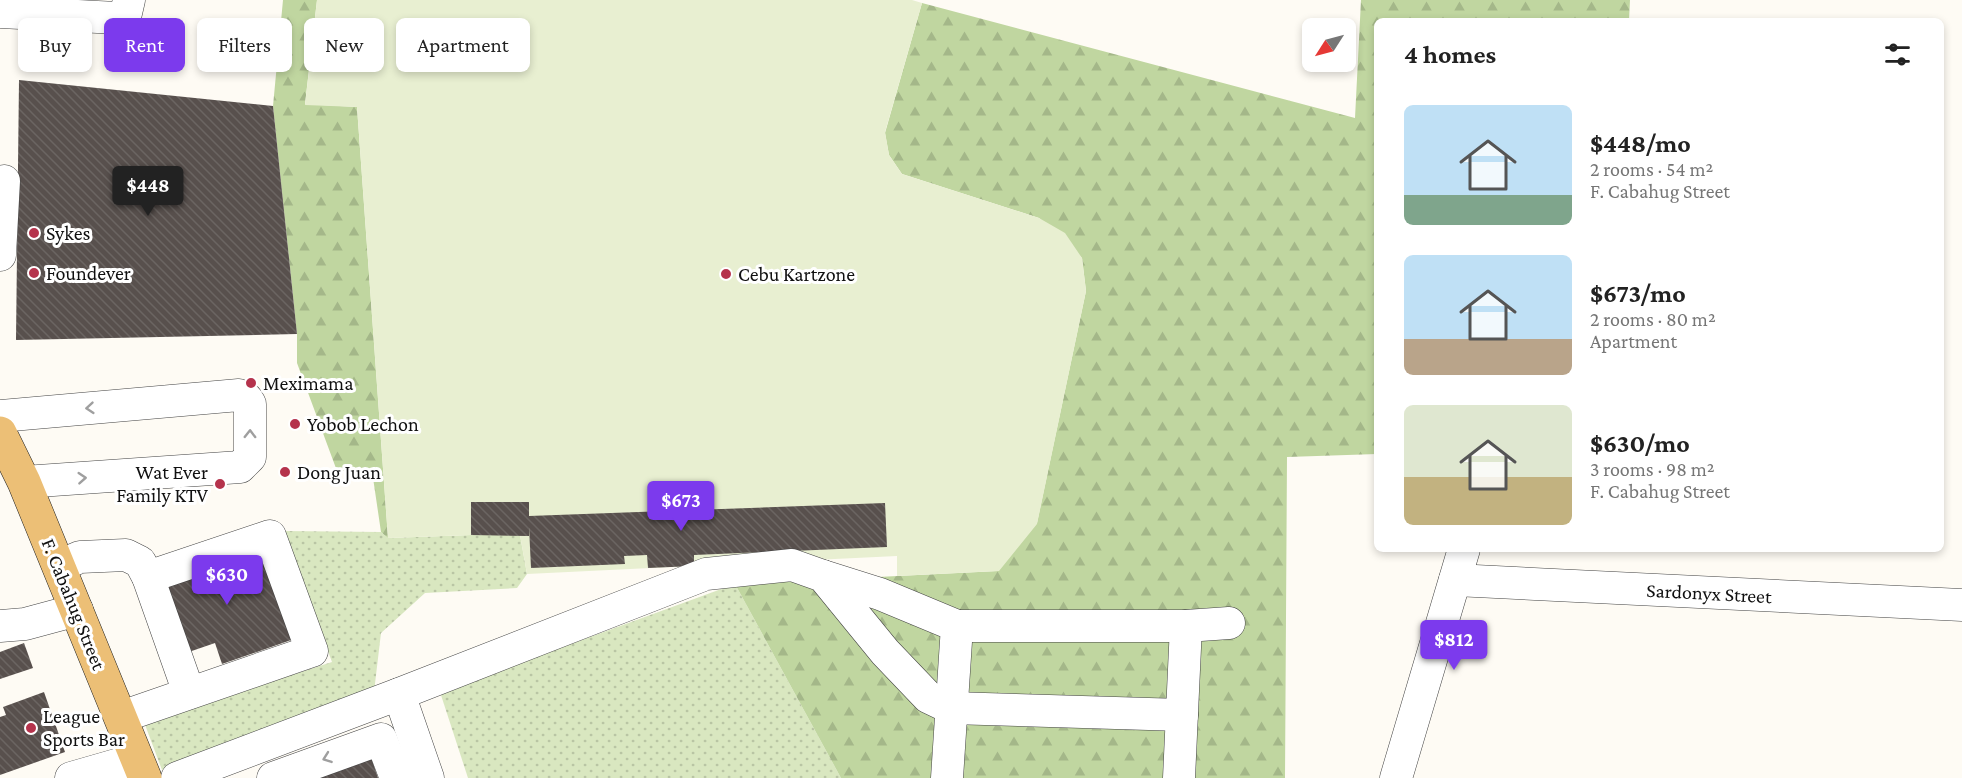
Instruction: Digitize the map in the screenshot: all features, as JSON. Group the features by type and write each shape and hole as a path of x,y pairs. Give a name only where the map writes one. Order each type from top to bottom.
{"main road":[{"name":"F. Cabahug Street","path":"0,433 24,482 141,769"}],"street":[{"path":"0,12 117,18 126,13 129,0"},
{"path":"0,255 4,182"},
{"path":"0,416 239,395 248,399 250,404 250,457 240,467 24,482"},
{"path":"121,717 312,651 270,536 148,577"},
{"path":"1396,778 1463,552"},
{"path":"58,566 80,557 126,555 140,562 148,577 189,693"},
{"path":"177,778 706,574 792,564 880,594 957,626 1186,626 1229,623"},
{"path":"823,576 885,652 928,697 951,708 1182,715"},
{"name":"Sardonyx Street","path":"1455,580 1962,605"},
{"path":"0,626 25,624 77,610"},
{"path":"947,778 957,626"},
{"path":"1179,778 1186,626"},
{"path":"399,694 428,778"},
{"path":"273,778 381,738 396,778"},
{"path":"71,778 141,769"}],"green space":[{"path":"283,0 317,0 315,18 304,18 304,72 309,72 305,104 357,107 388,538 381,532 372,471 337,471 297,363 297,334 273,106 276,72 292,72 292,18 281,18"},
{"name":"Cebu Kartzone","path":"317,0 912,0 922,3 885,132 889,155 902,174 1039,218 1065,233 1082,258 1086,291 1037,524 999,571 897,576 897,556 527,574 520,535 388,538 357,107 305,105 309,72 384,72 384,18 315,18"},
{"path":"1361,0 1630,0 1629,18 1374,18 1374,454 1287,457 1285,778 841,778 735,584 998,571 1037,523 1086,291 1082,258 1039,218 902,174 889,155 885,133 922,3 1355,118"},
{"path":"283,531 381,532 388,538 520,535 527,574 517,588 425,593 381,633 374,692 162,770 144,722 332,662"},
{"path":"735,584 841,778 468,778 440,692"}],"building":[{"path":"19,80 273,106 297,334 16,340"},
{"path":"471,502 529,502 529,516 885,503 887,547 694,555 694,566 648,568 647,555 624,556 625,564 531,568 529,527 529,536 471,535"},
{"path":"260,544 294,639 222,664 215,643 183,654 157,581"},
{"path":"24,643 33,668 0,679 0,652"},
{"path":"44,692 65,752 0,775 0,717 6,715 3,707"},
{"path":"370,754 378,778 305,778"}],"place":[{"name":"Sykes","path":"34,233"},
{"name":"Foundever","path":"34,273"},
{"name":"Cebu Kartzone","path":"726,274"},
{"name":"Meximama","path":"251,383"},
{"name":"Yobob Lechon","path":"295,424"},
{"name":"Dong Juan","path":"285,472"},
{"name":"Wat Ever Family KTV","path":"220,484"},
{"name":"League Sports Bar","path":"31,728"}]}
